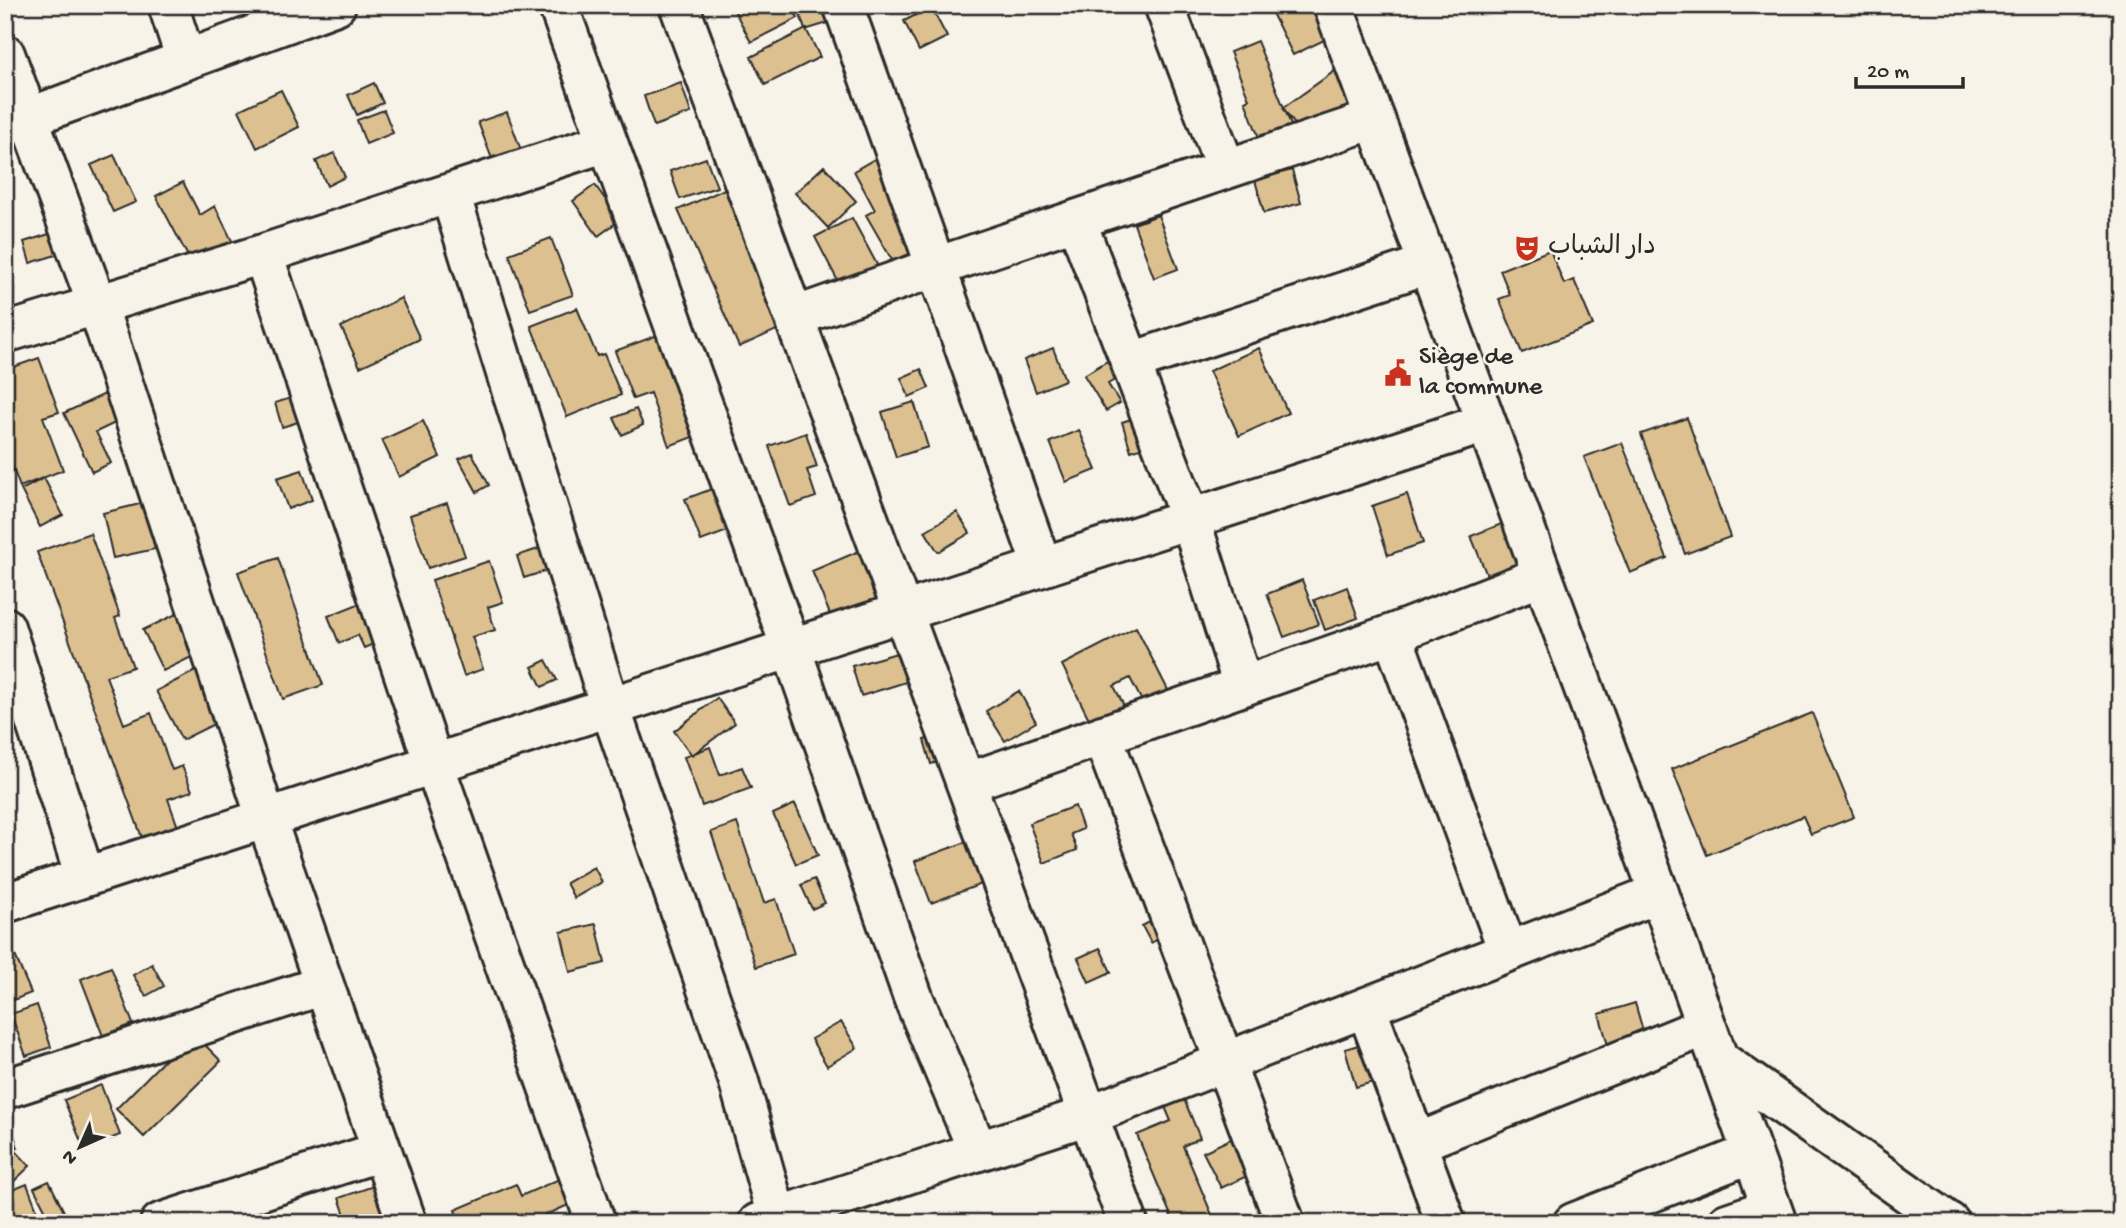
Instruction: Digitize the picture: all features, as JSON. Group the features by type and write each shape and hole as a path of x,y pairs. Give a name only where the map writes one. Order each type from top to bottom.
{"street":[{"path":"168,5 186,60"},
{"path":"18,122 335,5"},
{"path":"558,5 791,648 913,997 978,1151"},
{"path":"679,5 1128,1223"},
{"path":"844,5 1042,566"},
{"path":"1164,5 1226,169"},
{"path":"1334,5 1774,1215 1727,1223"},
{"path":"5,54 18,122 97,304 266,818 407,1223"},
{"path":"794,317 1375,119"},
{"path":"5,333 264,254 607,142"},
{"path":"450,193 610,707 738,1082 768,1220 1088,1115 1658,893"},
{"path":"1076,220 1190,518 1243,686"},
{"path":"264,254 434,764 596,1223"},
{"path":"1130,362 1427,264"},
{"path":"5,903 1486,423"},
{"path":"966,783 1392,634 1542,576"},
{"path":"5,627 85,877"},
{"path":"1392,634 1508,951"},
{"path":"1102,734 1285,1223"},
{"path":"5,1089 324,985"},
{"path":"1366,1007 1446,1223"},
{"path":"1417,1143 1712,1043"},
{"path":"1712,1043 1950,1223"},
{"path":"160,1223 382,1151"},
{"path":"1573,1223 1752,1153"}],"building":[{"path":"744,5 791,5 798,18 751,42 734,10"},
{"path":"797,5 855,5 857,14 805,30"},
{"path":"1268,5 1330,5 1343,31 1293,55"},
{"path":"931,7 947,37 919,51 904,21"},
{"path":"806,29 820,57 765,85 751,57"},
{"path":"1257,41 1293,130 1261,143 1245,101 1249,99 1230,52"},
{"path":"1339,68 1362,100 1306,140 1283,108"},
{"path":"374,83 383,103 357,115 348,95"},
{"path":"681,83 691,113 654,126 644,96"},
{"path":"281,90 299,127 257,148 239,110"},
{"path":"384,110 393,133 366,144 357,120"},
{"path":"507,112 522,153 494,164 478,122"},
{"path":"334,153 345,177 327,186 316,161"},
{"path":"885,153 931,256 900,274 866,215 875,210 854,171"},
{"path":"114,155 136,202 113,212 91,165"},
{"path":"706,158 717,187 680,199 670,171"},
{"path":"824,166 856,201 828,228 795,193"},
{"path":"1292,170 1301,203 1264,213 1255,180"},
{"path":"183,182 200,215 215,206 233,243 192,264 156,196"},
{"path":"740,182 801,319 739,347 678,210"},
{"path":"595,185 620,220 598,236 573,201"},
{"path":"1158,215 1178,269 1154,278 1134,224"},
{"path":"852,218 881,272 843,291 815,237"},
{"path":"65,229 72,250 30,263 24,242"},
{"path":"551,238 573,295 530,310 509,254"},
{"path":"1550,250 1564,284 1574,280 1593,325 1522,353 1499,299 1510,295 1500,270"},
{"path":"401,298 420,339 360,367 341,327"},
{"path":"577,308 597,356 604,354 621,395 567,417 531,326"},
{"path":"679,327 711,430 669,446 650,393 633,399 615,351"},
{"path":"1053,348 1065,380 1036,392 1024,360"},
{"path":"1129,348 1139,365 1108,384 1120,403 1106,411 1084,375"},
{"path":"1259,348 1288,413 1239,436 1209,371"},
{"path":"39,358 59,412 43,417 63,470 20,487 5,447 5,370"},
{"path":"921,369 929,388 909,397 901,378"},
{"path":"120,387 134,414 96,432 111,463 92,472 64,413"},
{"path":"317,390 324,414 282,427 275,403"},
{"path":"914,402 928,447 896,457 882,412"},
{"path":"636,409 643,425 622,435 614,418"},
{"path":"1156,411 1165,440 1131,451 1122,422"},
{"path":"1687,418 1730,537 1685,554 1641,434"},
{"path":"423,421 440,457 399,477 382,440"},
{"path":"1079,430 1096,470 1066,482 1050,442"},
{"path":"806,433 817,467 807,470 816,497 790,506 769,446"},
{"path":"1622,443 1667,558 1630,573 1584,457"},
{"path":"472,453 489,485 477,492 459,459"},
{"path":"302,470 312,500 288,509 277,478"},
{"path":"44,478 63,515 40,527 21,490"},
{"path":"725,484 741,526 701,541 685,499"},
{"path":"1407,494 1423,543 1388,555 1372,506"},
{"path":"144,503 155,549 113,558 103,513"},
{"path":"447,503 465,556 428,568 410,515"},
{"path":"957,512 970,533 938,552 925,531"},
{"path":"1509,521 1529,573 1492,588 1471,536"},
{"path":"90,533 120,616 115,618 133,667 106,676 124,724 151,713 172,770 182,766 192,791 168,799 179,830 144,843 37,552"},
{"path":"547,546 555,568 524,578 517,556"},
{"path":"871,546 893,600 834,624 812,571"},
{"path":"278,558 323,685 283,699 238,572"},
{"path":"489,561 503,602 488,607 495,630 472,637 483,669 464,676 432,580"},
{"path":"1302,580 1319,624 1284,637 1267,594"},
{"path":"1347,587 1358,618 1325,630 1314,600"},
{"path":"378,596 395,635 364,648 358,635 339,643 328,616"},
{"path":"195,605 214,646 163,671 143,630"},
{"path":"1136,627 1170,694 1145,707 1130,678 1114,686 1125,708 1092,725 1062,665"},
{"path":"914,648 922,677 861,696 852,666"},
{"path":"546,660 557,680 542,687 532,667"},
{"path":"207,665 230,708 211,718 214,724 182,740 156,691"},
{"path":"1019,691 1036,722 1005,741 986,711"},
{"path":"717,698 735,723 692,755 674,731"},
{"path":"1812,713 1854,817 1811,834 1803,816 1707,855 1672,769"},
{"path":"944,734 952,758 931,764 924,740"},
{"path":"710,747 720,775 742,767 751,788 702,806 684,757"},
{"path":"795,804 818,855 796,864 773,814"},
{"path":"1075,806 1083,829 1071,834 1077,850 1044,863 1029,823"},
{"path":"737,823 764,903 776,899 794,954 756,967 711,832"},
{"path":"979,837 995,879 931,903 915,861"},
{"path":"594,867 602,882 574,898 566,883"},
{"path":"814,879 825,903 812,909 801,885"},
{"path":"1167,913 1176,929 1151,943 1142,926"},
{"path":"596,924 605,963 570,972 561,932"},
{"path":"1100,948 1111,972 1089,982 1078,958"},
{"path":"14,953 31,993 6,1003 5,956"},
{"path":"152,964 164,986 146,996 133,975"},
{"path":"111,967 133,1024 103,1036 81,979"},
{"path":"1635,1003 1646,1041 1610,1052 1599,1014"},
{"path":"37,1005 51,1047 26,1056 11,1014"},
{"path":"841,1022 857,1048 827,1066 811,1039"},
{"path":"192,1032 221,1061 144,1137 116,1109"},
{"path":"1379,1039 1390,1077 1356,1087 1345,1049"},
{"path":"101,1085 120,1135 84,1149 64,1100"},
{"path":"1182,1094 1200,1138 1183,1146 1212,1215 1194,1223 1174,1223 1137,1135 1171,1121 1163,1102"},
{"path":"5,1106 18,1148 5,1152"},
{"path":"1254,1128 1271,1165 1221,1188 1203,1152"},
{"path":"13,1148 30,1166 11,1184 5,1178 5,1155"},
{"path":"582,1169 593,1194 528,1223 460,1223 455,1210 516,1184 521,1196"},
{"path":"399,1177 416,1223 348,1223 339,1198"},
{"path":"49,1181 67,1218 59,1223 52,1223 34,1188"},
{"path":"27,1184 37,1210 18,1217 21,1223 5,1223 5,1193"}],"place":[{"name":"دار الشباب","path":"1527,248"},
{"name":"Siège de la commune","path":"1398,373"}]}
